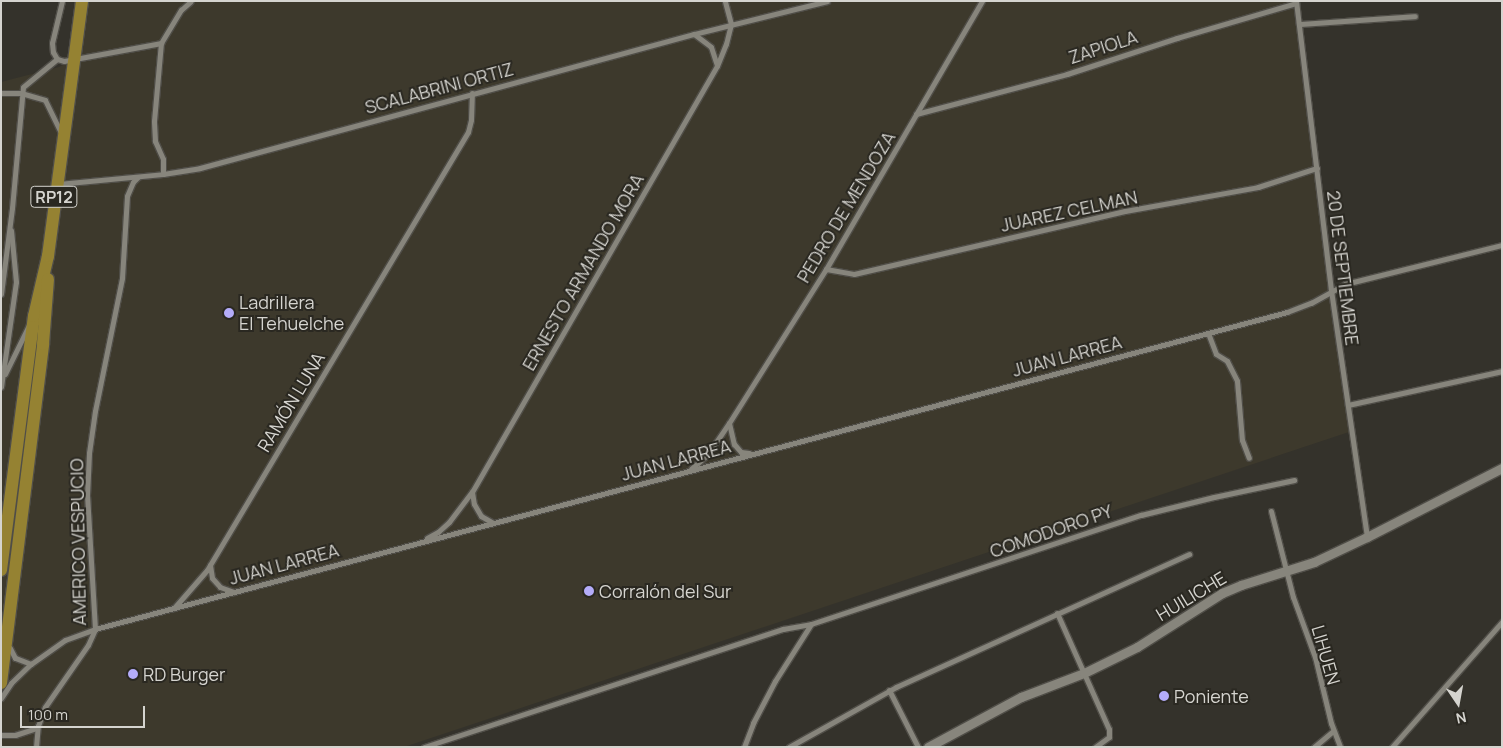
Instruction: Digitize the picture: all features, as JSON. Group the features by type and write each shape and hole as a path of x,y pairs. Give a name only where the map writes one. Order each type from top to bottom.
{"main road":[{"name":"RP12","path":"1,570 3,538 35,314 48,256 56,184 82,1"},
{"name":"RP12","path":"1,683 48,300 48,256"}],"street":[{"path":"62,1 52,43 52,52 58,59 64,61 161,43"},
{"path":"163,174 163,159 155,141 154,122 161,43 181,10 191,1"},
{"path":"725,1 731,24"},
{"name":"SCALABRINI ORTIZ","path":"56,184 138,177 200,168 731,24 827,1"},
{"name":"PEDRO DE MENDOZA","path":"689,471 708,454 729,424 826,269 982,1"},
{"name":"ZAPIOLA","path":"916,114 1067,74 1296,2"},
{"name":"20 DE SEPTIEMBRE","path":"1296,2 1331,290 1367,537"},
{"path":"1299,24 1414,16"},
{"name":"ERNESTO ARMANDO MORA","path":"421,542 438,532 472,492 717,66 726,44 731,24"},
{"path":"694,34 711,47 717,66"},
{"path":"1,294 10,222 22,87 27,81 58,59"},
{"path":"1,93 22,93 45,100 63,138"},
{"name":"RAMÓN LUNA","path":"173,608 210,565 468,132 472,120 472,93"},
{"name":"JUAREZ CELMAN","path":"826,269 854,274 1125,211 1258,187 1302,170 1317,168"},
{"name":"AMERICO VESPUCIO","path":"36,747 37,728 45,707 88,645 95,630 87,496 88,453 122,278 127,196 133,182 138,177"},
{"path":"1,387 16,282 10,222"},
{"name":"JUAN LARREA","path":"1,698 11,683 31,664 64,640 95,630 1287,312 1311,303 1331,290 1346,284 1502,245"},
{"path":"2,381 35,314"},
{"path":"1208,333 1216,354 1226,361 1237,381 1242,440 1248,458"},
{"path":"1348,405 1502,371"},
{"path":"729,424 734,444 741,452 752,454"},
{"name":"HUILICHE","path":"928,747 1021,697 1084,673 1153,638 1222,594 1314,562 1502,468"},
{"name":"COMODORO PY","path":"424,747 783,629 811,624 883,602 1141,515 1294,480"},
{"path":"472,492 474,504 481,516 493,523"},
{"name":"LIHUEN","path":"1271,511 1293,597 1315,657 1317,672 1333,730 1340,747"},
{"path":"789,747 889,690 1189,554"},
{"path":"210,565 212,578 220,587 234,592"},
{"path":"1057,613 1109,729 1109,736 1095,747"},
{"path":"1392,747 1502,622"},
{"path":"744,747 753,723 775,681 811,624"},
{"path":"7,634 10,652 15,658 31,664"},
{"path":"889,690 918,747"},
{"path":"1,735 15,735 37,728"},
{"path":"1314,747 1333,730"}],"shaded area":[{"path":"82,1 1296,1 1331,290 1352,431 404,747 1,747 1,82 59,67 75,59"}],"place":[{"name":"Ladrillera El Tehuelche","path":"229,313"},
{"name":"Corralón del Sur","path":"589,591"},
{"name":"RD Burger","path":"133,674"},
{"name":"Poniente","path":"1164,696"}]}
